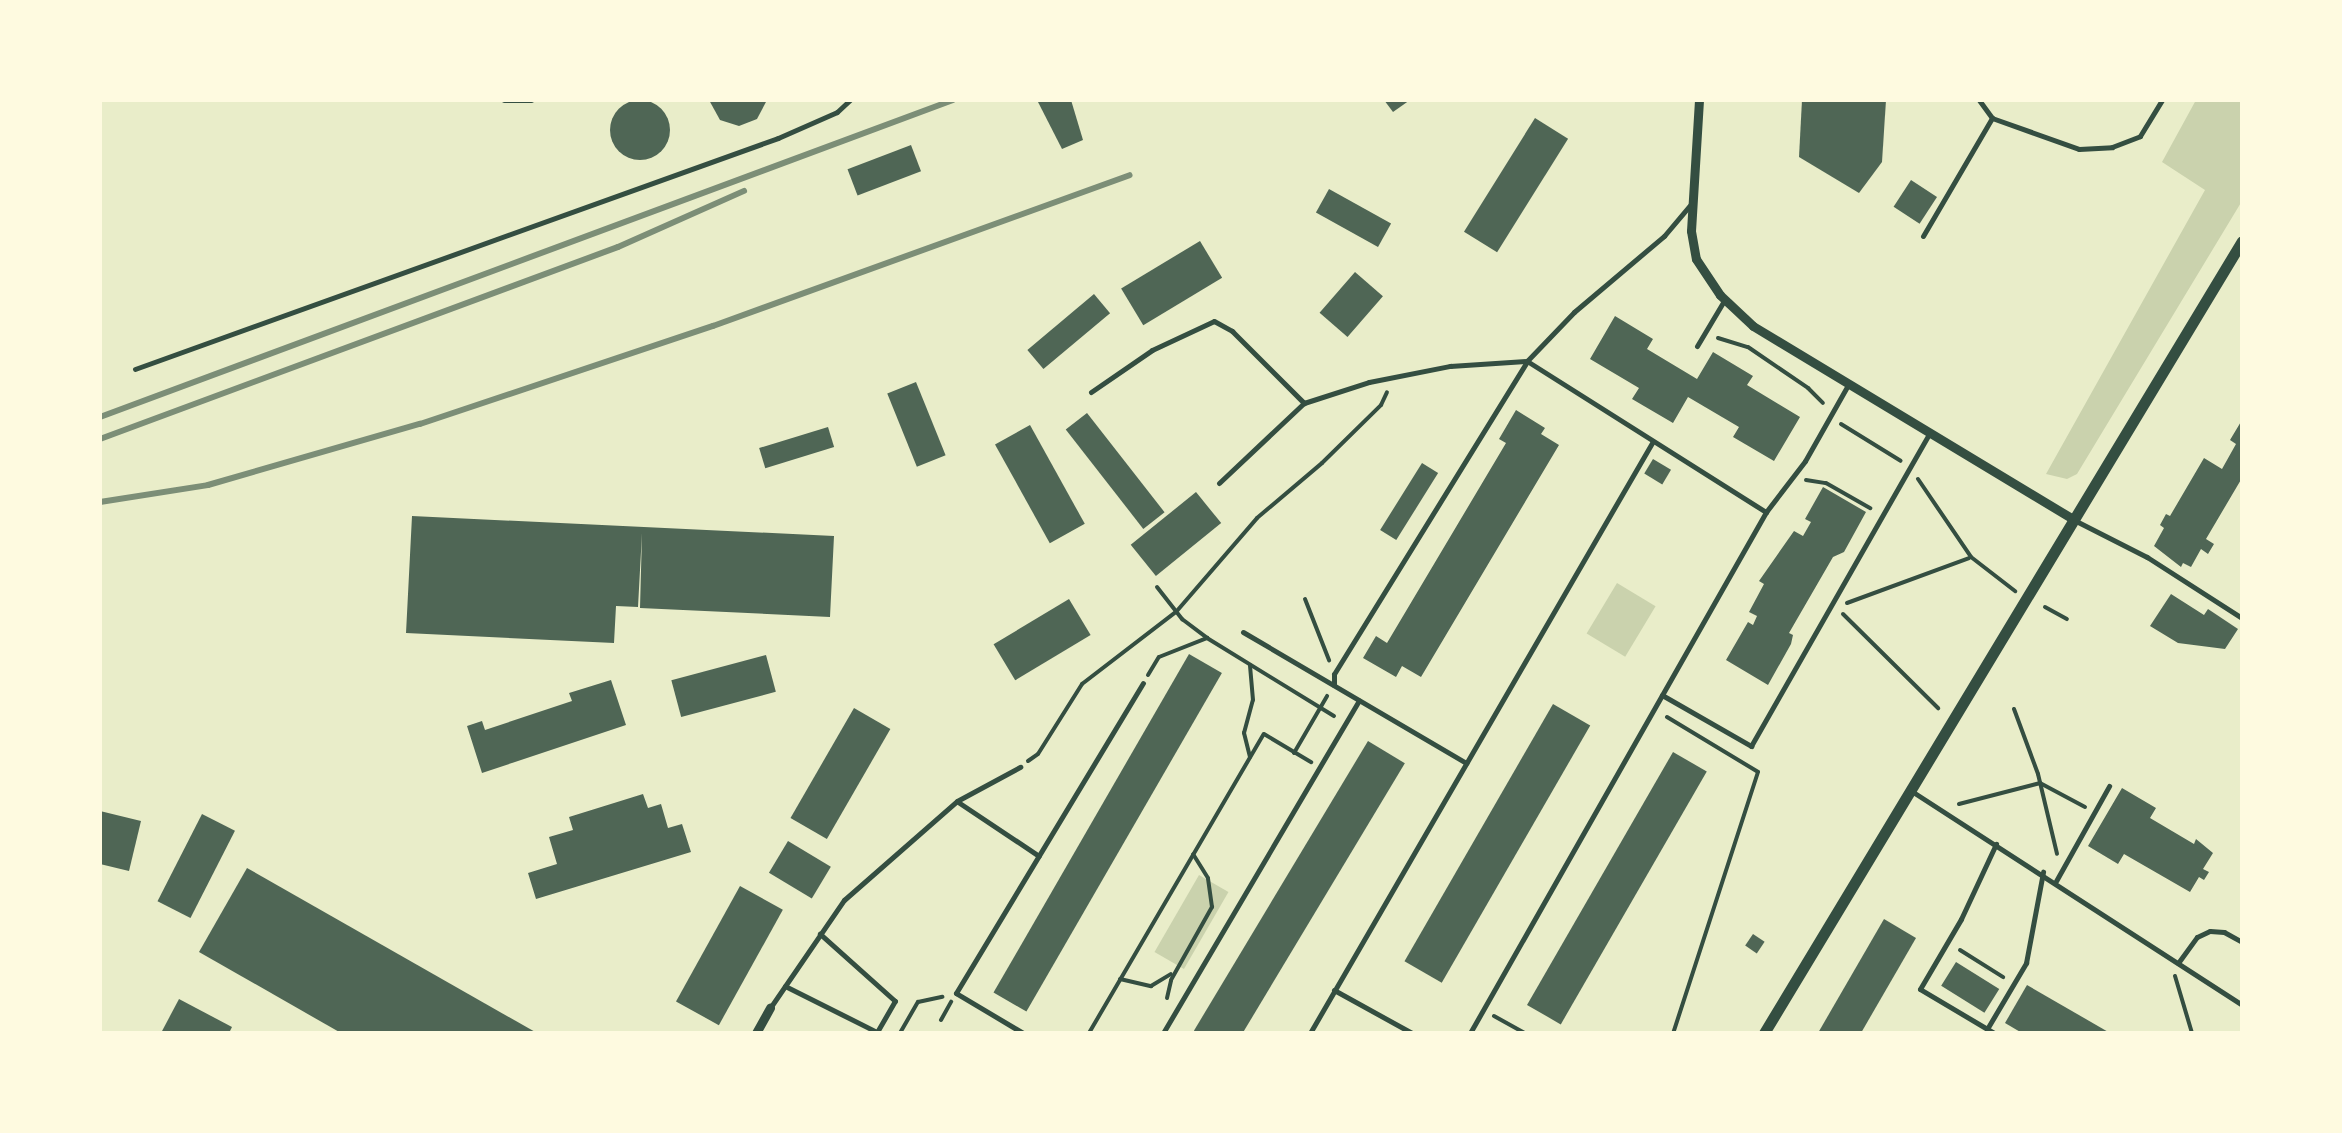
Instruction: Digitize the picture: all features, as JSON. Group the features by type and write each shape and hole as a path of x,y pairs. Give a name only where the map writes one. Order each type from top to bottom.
{"street":[{"path":"1699,100 1692,204 1696,259 1725,299 1752,326 2074,520"},
{"path":"1764,1033 2240,248"},
{"path":"756,1033 770,1008"}],"lane":[{"path":"504,100 531,100"},
{"path":"135,369 778,138 837,112 850,100"},
{"path":"1979,100 1992,118 2079,149 2112,148 2140,136 2162,100"},
{"path":"1923,236 1992,118"},
{"path":"1334,685 1334,674 1527,361 1574,312 1664,236 1692,204"},
{"path":"1697,346 1725,299"},
{"path":"1091,392 1152,350 1214,322 1232,330 1304,403"},
{"path":"1219,483 1304,403 1450,366 1527,361 1766,512"},
{"path":"1470,1033 1766,512 1792,478 1848,385"},
{"path":"1662,695 1751,746 1929,434"},
{"path":"1310,1033 1653,441"},
{"path":"2074,520 2147,557 2242,618"},
{"path":"1243,632 1466,763"},
{"path":"1023,1033 956,994 1143,683"},
{"path":"1163,1033 1359,700"},
{"path":"770,1008 844,900 957,801 1020,767"},
{"path":"2056,881 2110,786"},
{"path":"1911,791 2043,872 2242,1005"},
{"path":"957,801 1039,856"},
{"path":"1996,844 1948,942 1920,988 1990,1031 2026,964 2043,872"},
{"path":"2178,963 2198,937 2210,932 2224,932 2242,942"},
{"path":"785,986 877,1032 895,1001 820,934"},
{"path":"1334,990 1412,1033"}],"path":[{"path":"1702,337 1748,347 1808,388 1830,417 1910,467 1971,557 2015,591"},
{"path":"1020,767 1038,754 1082,684 1176,612 1257,518 1381,405 1391,378"},
{"path":"1792,478 1826,483 1882,515"},
{"path":"1938,708 1836,608 1971,557"},
{"path":"1157,587 1176,612 1207,638 1340,720"},
{"path":"1305,600 1334,674"},
{"path":"2045,607 2068,619"},
{"path":"1143,683 1159,657 1207,638"},
{"path":"1250,665 1253,700 1244,732 1250,757"},
{"path":"1294,752 1334,685"},
{"path":"1654,709 1758,772 1674,1033"},
{"path":"2014,710 2040,783 2051,842 2063,867"},
{"path":"1089,1033 1264,734 1319,767"},
{"path":"1958,804 2040,783 2094,812"},
{"path":"1120,979 1151,986 1178,967 1212,907 1208,878 1193,854"},
{"path":"1948,942 2014,984"},
{"path":"2170,957 2192,1033"},
{"path":"941,1020 956,994"},
{"path":"900,1033 918,1002 956,994"},
{"path":"1486,1012 1525,1033"}],"green space":[{"path":"2196,100 2242,100 2242,201 2077,474 2067,479 2046,474 2205,190 2162,162"},
{"path":"1617,583 1656,606 1625,657 1587,634"},
{"path":"1199,875 1228,892 1184,969 1154,952"}],"building":[{"path":"640,100 661,109 670,130 661,151 640,160 619,151 610,130 619,109"},
{"path":"709,100 767,100 757,119 739,126 720,120"},
{"path":"1037,100 1071,100 1083,140 1062,149"},
{"path":"1384,100 1410,100 1393,112"},
{"path":"1802,100 1886,100 1882,162 1859,193 1799,157"},
{"path":"1535,118 1568,139 1497,252 1464,232"},
{"path":"911,145 921,171 858,196 848,169"},
{"path":"1911,180 1937,197 1920,224 1894,207"},
{"path":"1329,189 1391,223 1378,247 1316,213"},
{"path":"1200,241 1222,278 1143,325 1121,288"},
{"path":"1355,272 1383,296 1347,337 1320,313"},
{"path":"1094,294 1110,313 1043,369 1027,350"},
{"path":"1615,316 1653,339 1647,349 1697,379 1713,352 1753,376 1747,385 1800,417 1774,461 1733,437 1739,427 1688,397 1673,423 1632,399 1639,388 1590,359"},
{"path":"916,382 946,455 917,467 887,394"},
{"path":"1516,410 1545,428 1541,434 1559,445 1421,677 1402,666 1396,677 1363,658 1376,636 1387,643 1506,443 1499,439"},
{"path":"1087,413 1165,512 1143,529 1066,430"},
{"path":"2242,420 2242,478 2206,539 2214,544 2208,554 2201,549 2191,567 2183,563 2181,567 2154,546 2164,528 2160,525 2166,514 2170,516 2204,458 2222,469 2236,444 2230,440"},
{"path":"1030,425 1085,524 1050,543 995,444"},
{"path":"828,427 834,447 765,468 759,448"},
{"path":"1653,459 1671,470 1662,484 1644,474"},
{"path":"1422,463 1438,473 1396,540 1380,530"},
{"path":"1823,487 1866,512 1844,552 1833,557 1789,633 1793,635 1791,644 1768,685 1726,660 1748,622 1753,625 1757,616 1749,612 1764,584 1759,581 1794,531 1803,536 1811,522 1805,519"},
{"path":"1196,492 1221,523 1156,576 1131,545"},
{"path":"412,516 834,536 830,617 640,608 642,533 638,607 616,606 614,643 406,633"},
{"path":"2171,594 2204,615 2208,609 2238,629 2225,649 2178,643 2150,626"},
{"path":"1069,599 1091,635 1015,680 994,644"},
{"path":"1189,654 1222,673 1026,1012 994,993"},
{"path":"766,655 776,692 681,717 671,680"},
{"path":"611,680 626,725 482,773 467,726 482,721 485,730 572,701 569,693"},
{"path":"1553,704 1590,725 1442,983 1404,961"},
{"path":"854,708 890,729 827,839 790,818"},
{"path":"1368,741 1405,763 1243,1033 1194,1031"},
{"path":"1673,752 1707,771 1561,1024 1527,1005"},
{"path":"2122,788 2156,808 2150,818 2194,844 2196,839 2213,853 2203,869 2209,872 2204,880 2199,877 2190,892 2124,854 2118,864 2088,846"},
{"path":"643,794 648,808 661,804 668,828 682,824 691,852 536,899 528,873 557,864 549,837 573,830 569,817"},
{"path":"100,811 141,821 129,871 100,864"},
{"path":"202,814 235,831 190,918 158,901"},
{"path":"788,841 831,867 812,898 769,873"},
{"path":"247,868 537,1033 341,1033 199,952"},
{"path":"740,886 783,910 719,1025 676,1001"},
{"path":"1884,919 1916,938 1861,1033 1818,1033"},
{"path":"1753,934 1765,942 1757,953 1745,946"},
{"path":"1956,962 1999,989 1984,1013 1941,986"},
{"path":"2027,985 2110,1033 2022,1033 2005,1023"},
{"path":"179,999 232,1027 229,1033 161,1033"}],"railway":[{"path":"100,417 953,100"},
{"path":"100,502 208,485 420,424 713,326 1130,175"},
{"path":"100,439 618,247 744,191"}]}
